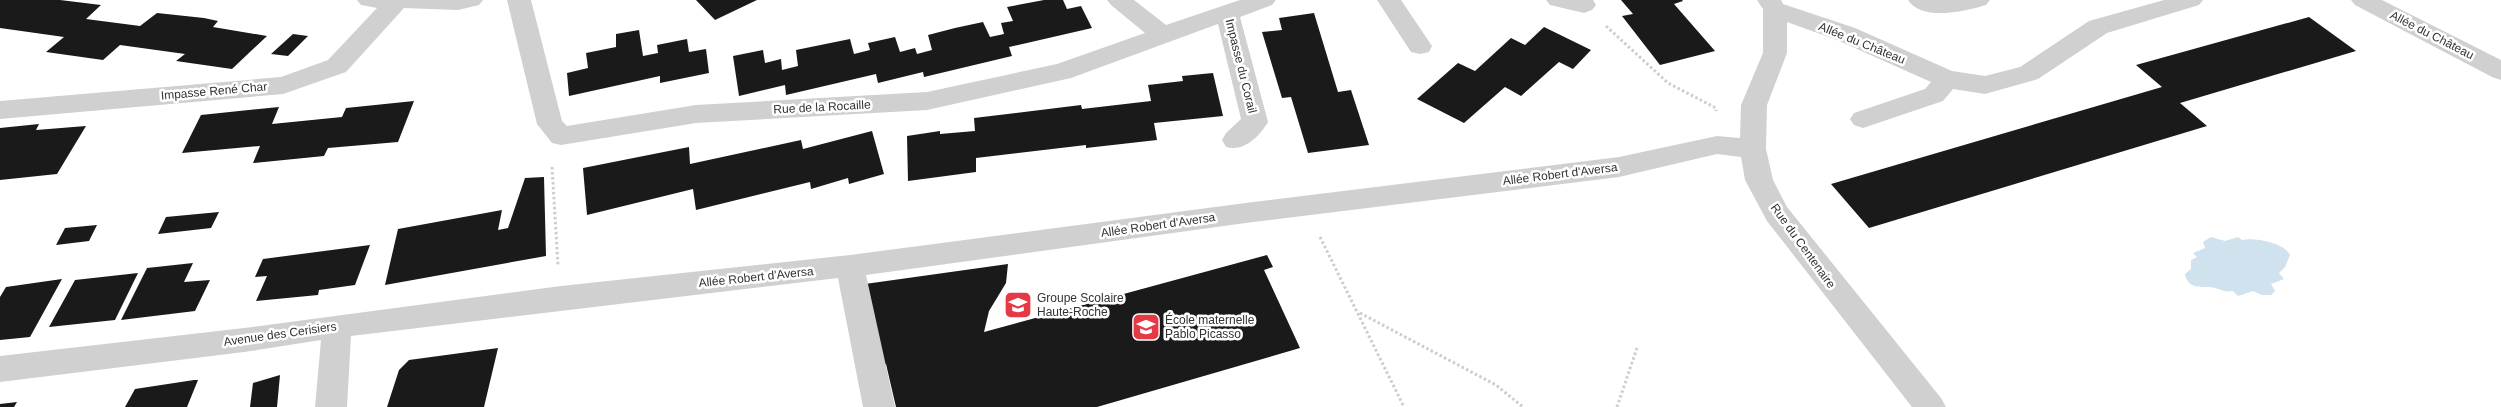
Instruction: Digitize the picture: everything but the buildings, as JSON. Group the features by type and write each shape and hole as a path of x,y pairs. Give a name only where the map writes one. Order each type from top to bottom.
{"street":[{"path":"369,0 458,2 471,0"},
{"path":"519,0 550,124 561,136"},
{"path":"1119,0 1163,35"},
{"name":"Impasse du Corail","path":"1163,35 1264,0"},
{"path":"1389,0 1420,46"},
{"path":"1558,0 1584,6"},
{"path":"1920,0 1934,6 1962,4 1978,0"},
{"name":"Allée du Château","path":"1772,5 1846,34 1947,79 1985,85 2029,73 2098,27 2191,0"},
{"name":"Allée du Château","path":"2363,0 2501,71"},
{"name":"Impasse René Char","path":"0,110 283,85 338,66 397,1"},
{"name":"Rue du Centenaire","path":"1772,5 1775,53 1754,105 1754,149 1759,180 1777,214 1930,407"},
{"name":"Impasse du Corail","path":"1227,12 1255,122 1235,140"},
{"name":"Rue de la Rocaille","path":"561,136 696,114 927,101 1062,72 1163,35"},
{"path":"1863,119 1934,95 1947,79"},
{"name":"Allée Robert d'Aversa","path":"561,298 850,266 1304,205 1619,167 1717,145 1754,149"},
{"path":"850,266 879,407"},
{"name":"Avenue des Cerisiers","path":"0,369 244,340 337,326 561,298"},
{"path":"331,407 337,326"}],"path":[{"path":"1584,6 1668,83 1716,108"},
{"path":"557,248 552,166 561,136"},
{"path":"1304,205 1359,312 1404,407"},
{"path":"1359,312 1496,385 1523,407"},
{"path":"1617,407 1637,348"}],"water":[{"path":"2211,237 2225,241 2238,237 2242,240 2261,240 2282,247 2290,255 2285,267 2279,273 2284,279 2271,284 2275,291 2271,295 2262,295 2253,291 2238,296 2233,291 2198,287 2191,284 2186,279 2185,274 2191,269 2191,260 2197,257 2193,253 2205,248 2203,242"}],"place":[{"name":"Groupe Scolaire Haute-Roche","path":"1018,305"},
{"name":"École maternelle Pablo Picasso","path":"1146,327"}]}
